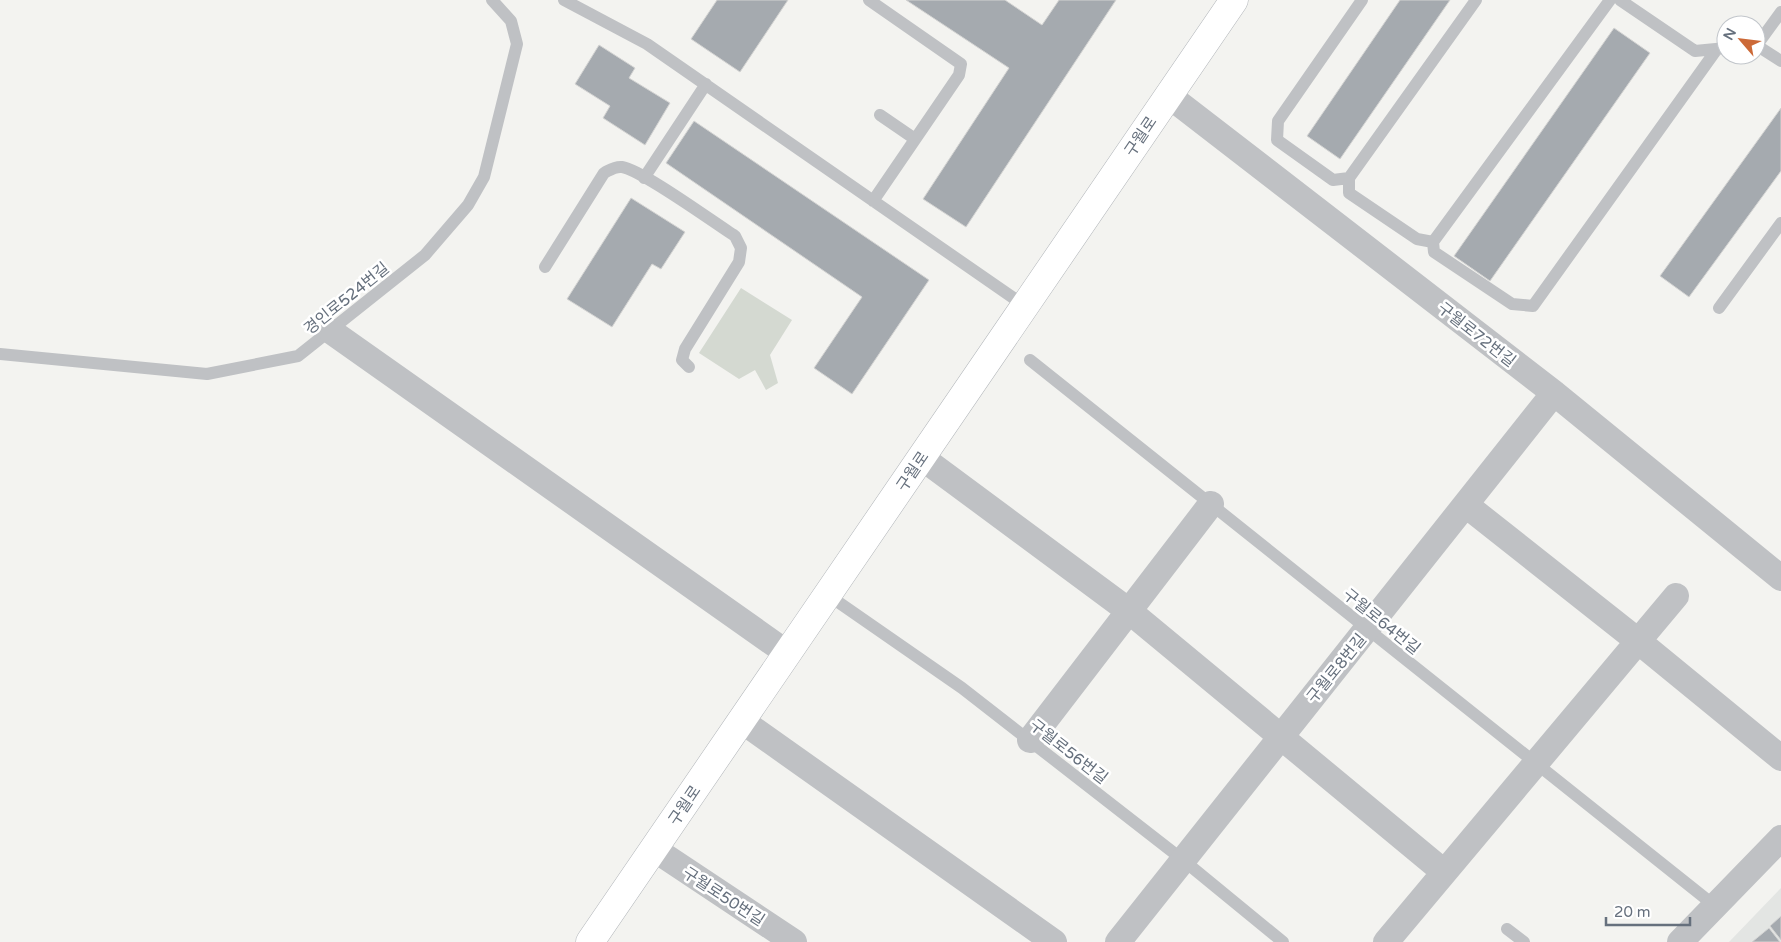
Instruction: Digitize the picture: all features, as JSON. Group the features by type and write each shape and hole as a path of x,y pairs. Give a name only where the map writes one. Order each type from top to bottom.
{"main road":[{"name":"구월로","path":"590,942 1025,306 1168,95 1228,2"}],"street":[{"name":"구월로72번길","path":"1168,95 1554,393 1781,578"},
{"path":"332,332 787,654"},
{"name":"구월로8번길","path":"1118,942 1554,393"},
{"path":"921,457 1129,611 1444,872"},
{"path":"1030,740 1211,504"},
{"path":"1466,505 1638,640 1781,758"},
{"path":"1386,942 1676,596"},
{"path":"742,721 1054,942"},
{"path":"1680,942 1781,838"},
{"name":"구월로50번길","path":"654,849 794,942"}],"lane":[{"name":"경인로524번길","path":"0,354 207,374 298,356 332,332 425,255 468,205 484,177 517,44 511,21 492,0"},
{"path":"564,0 647,44 1025,306"},
{"path":"869,0 960,64 959,74 874,201"},
{"path":"1349,178 1334,180 1277,140 1278,122 1362,0"},
{"path":"1433,242 1417,240 1349,193 1349,178 1476,0"},
{"path":"1610,0 1433,242 1434,252 1512,304 1533,306 1716,55"},
{"path":"1620,0 1695,51 1716,49"},
{"path":"1766,33 1781,12"},
{"path":"1766,51 1781,61"},
{"path":"644,178 706,84"},
{"path":"880,115 916,139"},
{"path":"545,267 604,173 613,168 623,167 644,178 735,236 741,248 739,262 685,349 682,360 689,368"},
{"path":"1719,308 1781,223"},
{"name":"구월로64번길","path":"1030,360 1715,906"},
{"name":"구월로56번길","path":"828,595 962,688 1183,860 1283,942"},
{"path":"1507,929 1524,942"}],"shaded area":[{"path":"741,288 792,320 770,355 778,383 766,390 755,370 739,379 699,353"},
{"path":"1781,888 1781,942 1729,942"}],"building":[{"path":"717,0 788,0 740,72 691,39"},
{"path":"906,0 1005,0 1042,25 1059,0 1116,0 966,227 923,199 1009,68"},
{"path":"1400,0 1450,0 1340,159 1307,136"},
{"path":"1614,28 1650,53 1490,281 1454,256"},
{"path":"599,45 635,68 629,78 670,103 645,145 603,118 610,106 575,84"},
{"path":"1781,108 1781,171 1689,297 1660,276"},
{"path":"694,121 929,280 852,394 814,368 862,297 666,163"},
{"path":"631,198 685,232 661,269 652,264 612,327 567,299"},
{"path":"1781,916 1781,940 1770,926"},
{"path":"1769,928 1780,942 1752,942"}]}
